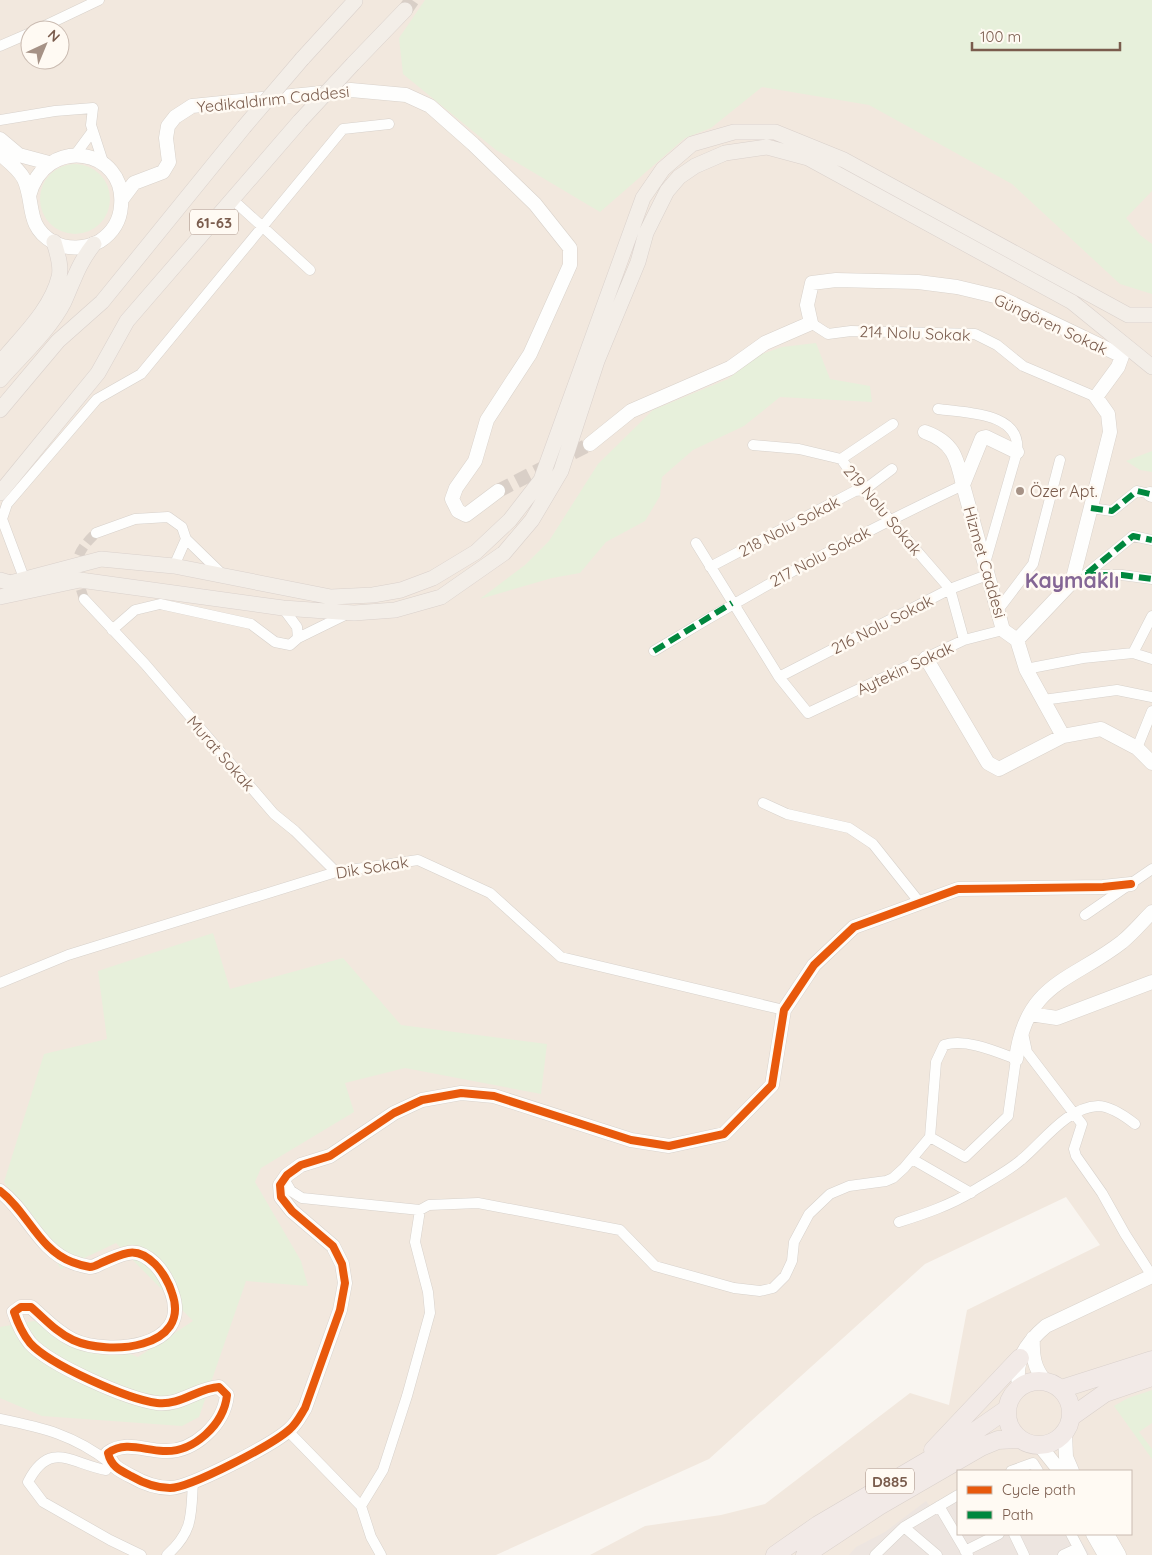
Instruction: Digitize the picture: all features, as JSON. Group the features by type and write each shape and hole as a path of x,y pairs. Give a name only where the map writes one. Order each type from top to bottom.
{"highway":[{"path":"922,1462 1020,1358"},
{"path":"1152,1360 1053,1385 1028,1383 1020,1387 1009,1401 1007,1409 1009,1426 1019,1439 1027,1444 1040,1446 1052,1444 1068,1425 1105,1393 1152,1377"},
{"path":"1053,1385 1069,1402 1068,1425"},
{"name":"D885","path":"775,1555 818,1525 922,1462 961,1441 1007,1409"},
{"name":"D885","path":"805,1555 872,1511 980,1447 998,1440 1019,1439"}],"main road":[{"name":"61-63","path":"0,410 58,341 102,302 244,126 355,2"},
{"name":"61-63","path":"0,493 98,373 127,321 300,121 405,10"},
{"path":"0,580 10,583 101,559 174,566 331,597 373,595 401,590 433,578 476,552 510,520 540,480 643,198 663,169 692,144 734,132 775,132 844,160 1128,315 1152,315"},
{"path":"0,596 80,580 283,608 350,613 394,610 441,597 504,553 532,520 561,471 597,361 638,262 646,232 667,191 679,177 694,166 725,153 767,146 808,158 1072,302 1152,367"},
{"path":"0,362 42,313 59,276 59,261 54,242"},
{"path":"0,380 52,320 64,302 82,259 94,244"}],"street":[{"path":"57,20 99,0"},
{"path":"0,46 20,37"},
{"name":"Yedikaldırım Caddesi","path":"122,199 134,184 163,172 169,162 166,138 168,126 175,117 192,106 351,90 406,95 430,106 535,204 570,248 570,265 530,354 487,420 475,460 456,488 452,500 458,511 466,515 498,491"},
{"path":"0,120 55,111 94,108 92,132 104,165"},
{"path":"24,578 2,519 7,504 97,399 141,374 343,129 389,124"},
{"path":"75,155 92,132"},
{"path":"0,139 19,155 48,163"},
{"path":"0,154 23,177 34,223 42,234 54,242 67,247 81,248 94,244 106,237 115,226 121,213 122,199 116,178 104,165 90,157 75,155 61,157 48,163 32,183 29,196"},
{"path":"116,178 134,184"},
{"path":"233,200 310,270"},
{"name":"Güngören Sokak","path":"811,323 806,305 812,283 836,280 918,282 957,287 999,297 1122,356 1118,367 1096,397"},
{"path":"590,444 631,411 730,368 765,343 811,323"},
{"name":"214 Nolu Sokak","path":"811,323 828,334 851,331 976,334 997,345 1023,366 1096,397"},
{"name":"Hizmet Caddesi","path":"1017,452 986,437 982,438 963,485 1004,630 1017,640 1072,582 1110,432 1108,414 1096,397"},
{"path":"938,409 991,416 1011,429 1018,441 1017,452 986,569"},
{"path":"841,459 893,424"},
{"path":"924,432 947,444 957,458 963,485"},
{"name":"219 Nolu Sokak","path":"753,445 799,449 841,459 864,490 950,589 964,640"},
{"path":"998,610 1033,564 1060,460"},
{"name":"218 Nolu Sokak","path":"710,568 855,492 864,490 892,469"},
{"name":"217 Nolu Sokak","path":"654,651 732,603 890,519 963,485"},
{"path":"1092,508 1112,511 1137,491 1151,495"},
{"path":"96,533 135,519 168,517 182,527 186,539 224,576"},
{"path":"1072,582 1085,575 1133,536 1152,540"},
{"path":"174,566 186,539"},
{"path":"696,543 779,677"},
{"name":"216 Nolu Sokak","path":"779,677 986,569"},
{"path":"1085,575 1122,575 1152,579"},
{"name":"Murat Sokak","path":"84,599 274,814 295,830 336,872"},
{"path":"112,630 135,610 160,604 251,624 276,642 290,645 298,638 350,613"},
{"path":"283,608 298,627 298,638"},
{"path":"1133,653 1152,616"},
{"name":"Aytekin Sokak","path":"779,677 808,713 964,640 1004,630"},
{"path":"1017,640 1026,668 1063,736"},
{"path":"1026,668 1084,658 1133,653 1152,659"},
{"path":"926,658 988,764 999,769 1063,736 1102,729 1137,748 1152,762"},
{"path":"1043,700 1117,690 1152,697"},
{"path":"1137,748 1152,710"},
{"path":"764,803 787,814 849,828 873,844 920,903"},
{"name":"Dik Sokak","path":"0,983 68,955 336,872 418,860 490,893 561,957 784,1010"},
{"path":"1085,915 1152,869"},
{"path":"0,1419 66,1435 90,1447 121,1472 145,1484 171,1488 193,1481 234,1462 288,1430 297,1422 305,1408 340,1310 345,1283 342,1264 333,1246 305,1223 281,1197 280,1185 284,1178 301,1165 330,1156 394,1113 422,1100 460,1093 494,1096 631,1140 669,1146 724,1134 772,1085 784,1010 814,965 854,927 958,889 1103,887 1131,884"},
{"path":"930,1137 965,1157 1008,1116 1016,1059 1022,1032 1030,1014 1057,982 1122,942 1152,912"},
{"path":"1030,1014 1057,1018 1152,982"},
{"path":"1020,1387 1017,1365 1033,1337 1046,1326 1152,1276 1102,1193 1076,1156 1074,1150 1082,1124 1027,1052 1022,1032"},
{"path":"284,1178 290,1191 302,1198 420,1210 428,1205 478,1203 620,1230 655,1266 734,1288 760,1291 773,1288 785,1276 792,1261 794,1242 809,1214 830,1194 849,1186 886,1181 893,1178 930,1137 936,1062 944,1045 951,1043 986,1048 1016,1059"},
{"path":"900,1222 971,1193 1021,1160 1052,1130 1074,1114 1098,1106 1124,1116 1135,1124"},
{"path":"912,1159 971,1193"},
{"path":"0,1191 13,1202 54,1252 70,1262 92,1267 129,1251 142,1254 156,1265 170,1286 177,1306 172,1324 159,1336 139,1346 119,1349 73,1340 54,1328 31,1307 21,1307 14,1312 19,1328 31,1344 65,1368 126,1394 158,1403 181,1400 208,1388 219,1387 227,1395 226,1408 216,1425 199,1440 180,1449 165,1451 132,1446 116,1448 108,1453 110,1463 106,1470 93,1468 66,1456 50,1459 35,1468 28,1482 43,1502 110,1540 141,1555"},
{"path":"362,1506 382,1470 407,1396 430,1312 428,1292 414,1242 420,1210"},
{"path":"1033,1337 1034,1361 1038,1372 1053,1385"},
{"path":"1068,1425 1066,1457 1072,1470"},
{"path":"288,1430 362,1506 371,1538 381,1555"},
{"path":"1040,1446 1059,1470"},
{"path":"1017,1470 1035,1467"},
{"path":"167,1555 175,1551 187,1532 192,1518 193,1481"},
{"path":"875,1555 904,1527 957,1496"},
{"path":"939,1506 966,1553 997,1535"},
{"path":"904,1527 937,1555"},
{"path":"1014,1535 1024,1555"},
{"path":"1064,1555 1080,1551 1072,1535"},
{"path":"1094,1535 1105,1555"},
{"path":"1108,1535 1119,1555"}],"shaded area":[{"path":"0,0 1152,0 1152,1555 590,1555 645,1526 721,1515 765,1504 910,1393 949,1405 967,1310 1100,1245 1066,1197 925,1264 709,1459 496,1555 0,1555"},
{"path":"926,1501 936,1514 957,1501 957,1535 1078,1535 1090,1555 849,1555 856,1547 885,1532"}],"green space":[{"path":"425,0 1152,0 1152,191 1126,218 1140,235 1152,244 1152,294 1120,284 1012,184 869,105 762,87 711,128 685,138 600,212 496,150 403,74 399,38"},
{"path":"82,164 95,170 104,179 108,185 110,199 108,213 100,224 89,232 68,234 61,232 50,224 42,213 40,192 42,185 50,174 61,166"},
{"path":"816,343 830,379 870,386 872,402 780,397 744,426 693,450 662,477 660,496 645,521 606,542 580,573 552,578 480,599 525,565 549,541 598,464 653,410 728,379 759,355 782,347"},
{"path":"1152,451 1152,472 1140,470 1126,461"},
{"path":"213,933 230,989 343,958 401,1025 547,1044 541,1094 405,1068 345,1083 354,1112 261,1168 255,1182 301,1261 308,1286 246,1281 199,1417 182,1426 42,1416 0,1398 0,1327 34,1321 138,1357 193,1321 116,1243 61,1269 4,1182 44,1054 107,1039 98,971"},
{"path":"1152,1390 1152,1423 1139,1432 1152,1449 1152,1459 1114,1406 1128,1398"}],"tunnel":[{"path":"405,10 412,0"},
{"path":"498,491 590,444"},
{"path":"84,599 78,579 77,563 82,549 96,533"}],"marked path":[{"path":"1091,508 1112,511 1137,491 1150,494"},
{"path":"1072,582 1085,575 1133,536 1152,540"},
{"path":"1085,575 1122,575 1152,579"},
{"path":"654,651 732,603"}],"cycle path":[{"path":"0,1191 18,1209 51,1249 74,1263 90,1267 122,1254 135,1253 148,1258 165,1277 172,1293 175,1312 170,1326 159,1337 143,1344 125,1347 88,1345 73,1340 61,1333 31,1307 21,1307 14,1312 25,1336 40,1352 71,1371 109,1388 157,1403 181,1400 204,1390 219,1387 227,1395 225,1406 214,1426 206,1435 186,1447 163,1451 121,1447 108,1453 116,1467 140,1481 160,1487 180,1486 213,1473 267,1445 292,1427 305,1408 340,1310 345,1283 342,1264 333,1246 292,1211 281,1197 280,1185 287,1175 301,1165 330,1156 394,1113 422,1100 461,1093 494,1096 631,1140 669,1146 724,1134 772,1085 784,1010 814,965 854,927 958,889 1103,887 1131,884"}],"place":[{"name":"Özer Apt.","path":"1020,491"}],"district":[{"name":"Kaymaklı","path":"1072,580"}]}
